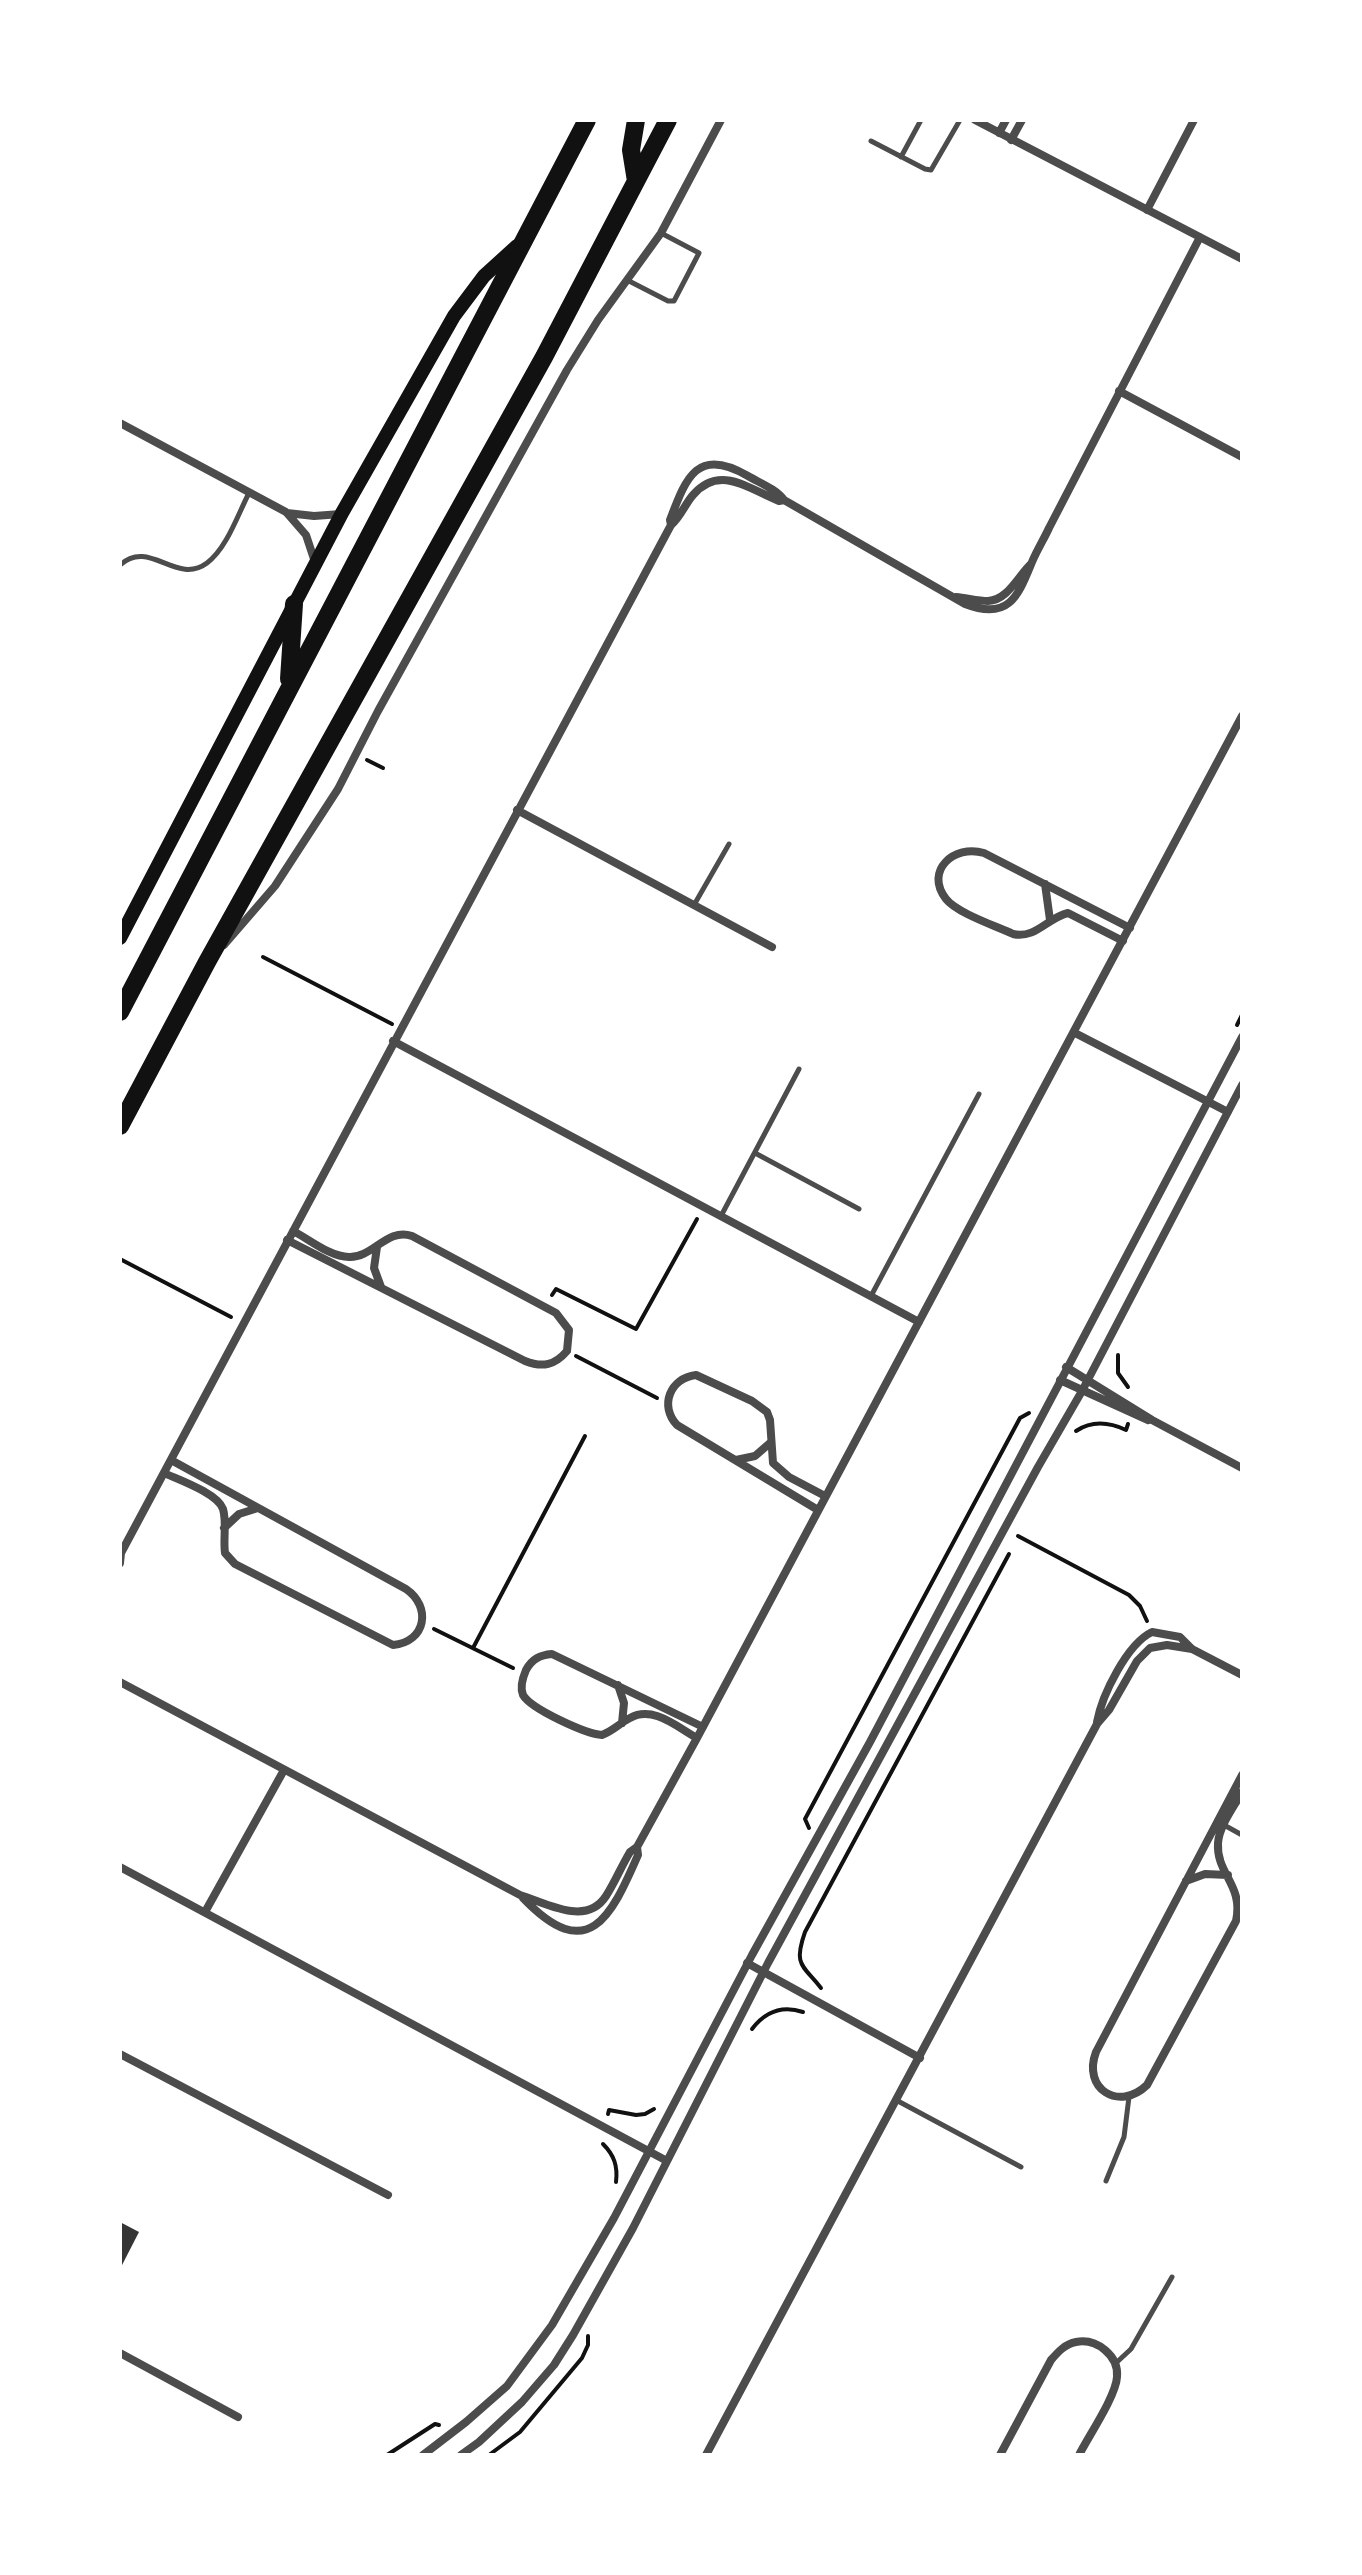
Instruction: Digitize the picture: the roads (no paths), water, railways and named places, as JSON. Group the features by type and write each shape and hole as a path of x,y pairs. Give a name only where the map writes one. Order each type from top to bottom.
{"highway":[{"path":"120,1012 587,120"},
{"path":"636,120 631,150 636,181"},
{"path":"120,1126 207,962 544,357 668,120"},
{"path":"289,686 294,604"}],"main road":[{"path":"120,938 315,563 454,316 484,276 527,238"}],"street":[{"path":"207,962 275,886 357,755 378,711 567,370 598,320 661,233 721,120"},
{"path":"975,120 1242,259"},
{"path":"999,133 1006,120"},
{"path":"1011,140 1022,120"},
{"path":"1147,210 1194,120"},
{"path":"671,525 670,520 687,480 696,469 710,463 728,466 975,608 988,610 1006,605 1028,578 1032,563 1200,237"},
{"path":"1119,391 1242,457"},
{"path":"120,423 286,512 314,516 342,513"},
{"path":"120,1563 120,1553 671,525 696,492 715,479 729,479 779,501 784,500"},
{"path":"286,512 306,535 315,563"},
{"path":"120,1682 520,1895 570,1911 590,1910 605,1898 630,1852 637,1847 703,1727 1242,716"},
{"path":"517,810 772,947"},
{"path":"1123,941 1068,913 1050,920 1032,933 1023,936 1013,934 957,908 946,899 940,887 940,873 946,860 957,852 971,849 1130,928"},
{"path":"1045,884 1050,920"},
{"path":"1075,1033 1228,1112"},
{"path":"423,2455 507,2386 535,2352 607,2230 747,1963 870,1742 1242,1037"},
{"path":"393,1041 919,1322"},
{"path":"461,2455 522,2402 554,2365 633,2228 763,1972 1030,1480 1082,1391 1242,1085"},
{"path":"287,1240 535,1364 552,1364 567,1351 569,1330 563,1320 412,1236 396,1235 360,1256 344,1257 293,1231"},
{"path":"377,1246 374,1268 381,1288"},
{"path":"1066,1367 1134,1412"},
{"path":"818,1510 677,1425 671,1418 667,1403 679,1380 687,1376 704,1377 760,1405 770,1420 773,1463 779,1470 825,1496"},
{"path":"1060,1380 1152,1420 1242,1468"},
{"path":"735,1460 755,1456 770,1443"},
{"path":"164,1473 217,1500 223,1510 225,1553 229,1559 393,1645 403,1644 412,1638 422,1623 421,1603 406,1589 171,1460"},
{"path":"224,1528 239,1514 258,1508"},
{"path":"1097,1724 1100,1706 1133,1645 1152,1632 1172,1634 1192,1649 1242,1675"},
{"path":"706,2455 1097,1724 1109,1710 1137,1661 1150,1648 1167,1645 1192,1649"},
{"path":"697,1738 653,1714 638,1714 602,1735 581,1732 531,1703 524,1695 524,1673 541,1655 552,1654 703,1727"},
{"path":"618,1685 624,1703 622,1723"},
{"path":"205,1912 284,1770"},
{"path":"1242,1775 1091,2065 1098,2086 1109,2095 1129,2097 1147,2085 1236,1921 1239,1907 1237,1896 1219,1856 1218,1843 1242,1792"},
{"path":"520,1895 546,1918 579,1931 589,1930 600,1924 615,1903 638,1855 637,1847"},
{"path":"120,1867 667,2161"},
{"path":"1184,1882 1205,1874 1228,1875"},
{"path":"747,1963 920,2058"},
{"path":"120,2054 388,2195"},
{"path":"1000,2455 1051,2360 1062,2348 1077,2342 1092,2343 1106,2350 1116,2363 1117,2379 1079,2455"},
{"path":"120,2353 238,2417"}],"lane":[{"path":"901,157 921,120"},
{"path":"871,141 931,170 960,120"},
{"path":"629,281 668,301 674,301 699,253 661,233"},
{"path":"120,565 128,558 139,555 178,568 198,568 207,564 225,540 249,492"},
{"path":"694,905 729,844"},
{"path":"721,1216 799,1069"},
{"path":"871,1296 979,1094"},
{"path":"755,1153 859,1209"},
{"path":"1224,1825 1242,1835"},
{"path":"1106,2181 1124,2137 1129,2097"},
{"path":"896,2100 1021,2167"},
{"path":"1116,2363 1131,2349 1172,2277"}]}
